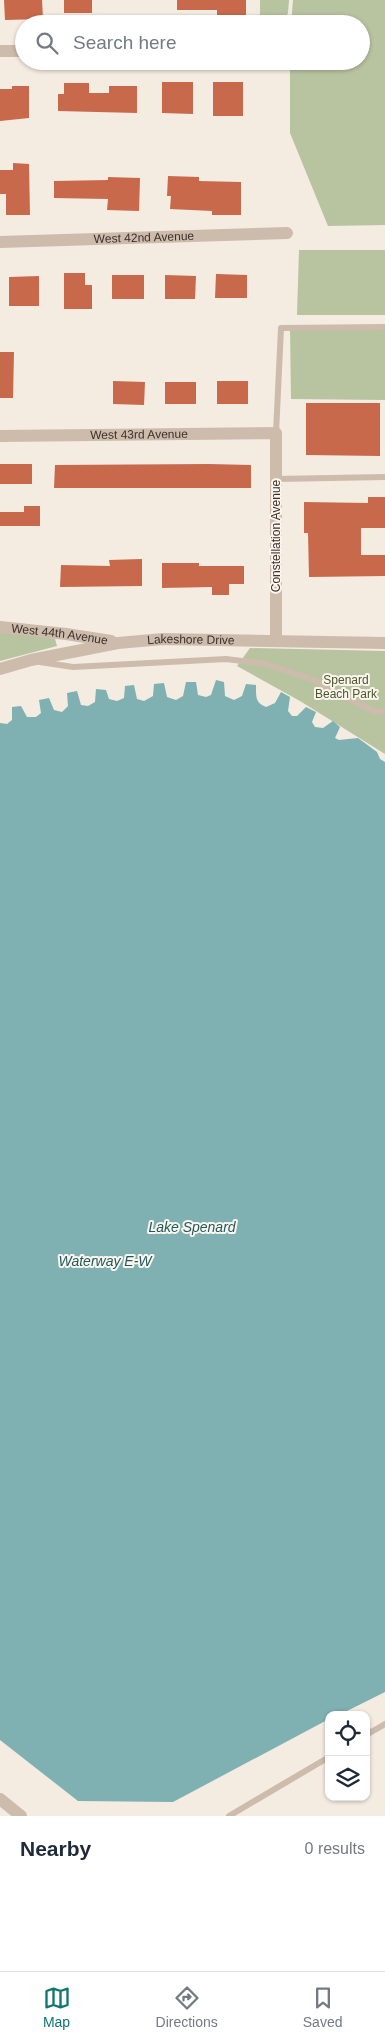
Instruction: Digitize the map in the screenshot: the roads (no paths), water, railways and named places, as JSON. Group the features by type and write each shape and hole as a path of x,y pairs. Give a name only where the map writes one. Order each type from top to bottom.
{"street":[{"path":"0,51 15,51"},
{"name":"West 42nd Avenue","path":"0,242 287,233"},
{"name":"West 43rd Avenue","path":"0,436 276,433"},
{"name":"Constellation Avenue","path":"276,433 276,640"},
{"name":"West 44th Avenue","path":"0,627 66,634 118,643"},
{"name":"Lakeshore Drive","path":"0,669 31,660 118,643 163,639 385,643"},
{"path":"0,1799 21,1816"}],"lane":[{"path":"276,433 281,328 385,328"},
{"path":"276,479 385,477"},
{"path":"31,660 73,667 226,659 266,664 314,680 373,711 385,712"},
{"path":"370,1733 385,1724"},
{"path":"229,1816 325,1759"}],"water":[{"name":"Lake Spenard","path":"216,680 224,682 225,696 234,700 242,696 246,684 256,685 258,701 266,707 275,703 281,692 290,697 288,711 292,716 297,716 306,707 316,712 312,722 315,727 323,728 333,721 340,727 335,738 339,740 358,738 377,752 380,759 385,762 385,1692 347,1711 325,1711 325,1721 173,1802 78,1801 0,1740 0,723 7,724 12,720 12,707 21,706 27,717 36,717 41,713 39,700 49,698 54,710 62,712 68,706 67,693 77,691 81,705 88,706 95,702 96,689 106,690 109,699 117,701 124,698 125,686 134,685 137,699 144,701 153,696 154,684 164,683 167,697 176,700 183,696 186,682 196,682 198,695 206,697 211,695"}],"park label":[{"name":"Spenard Beach Park","path":"346,687"}],"water label":[{"name":"Waterway E-W","path":"105,1261"}]}
